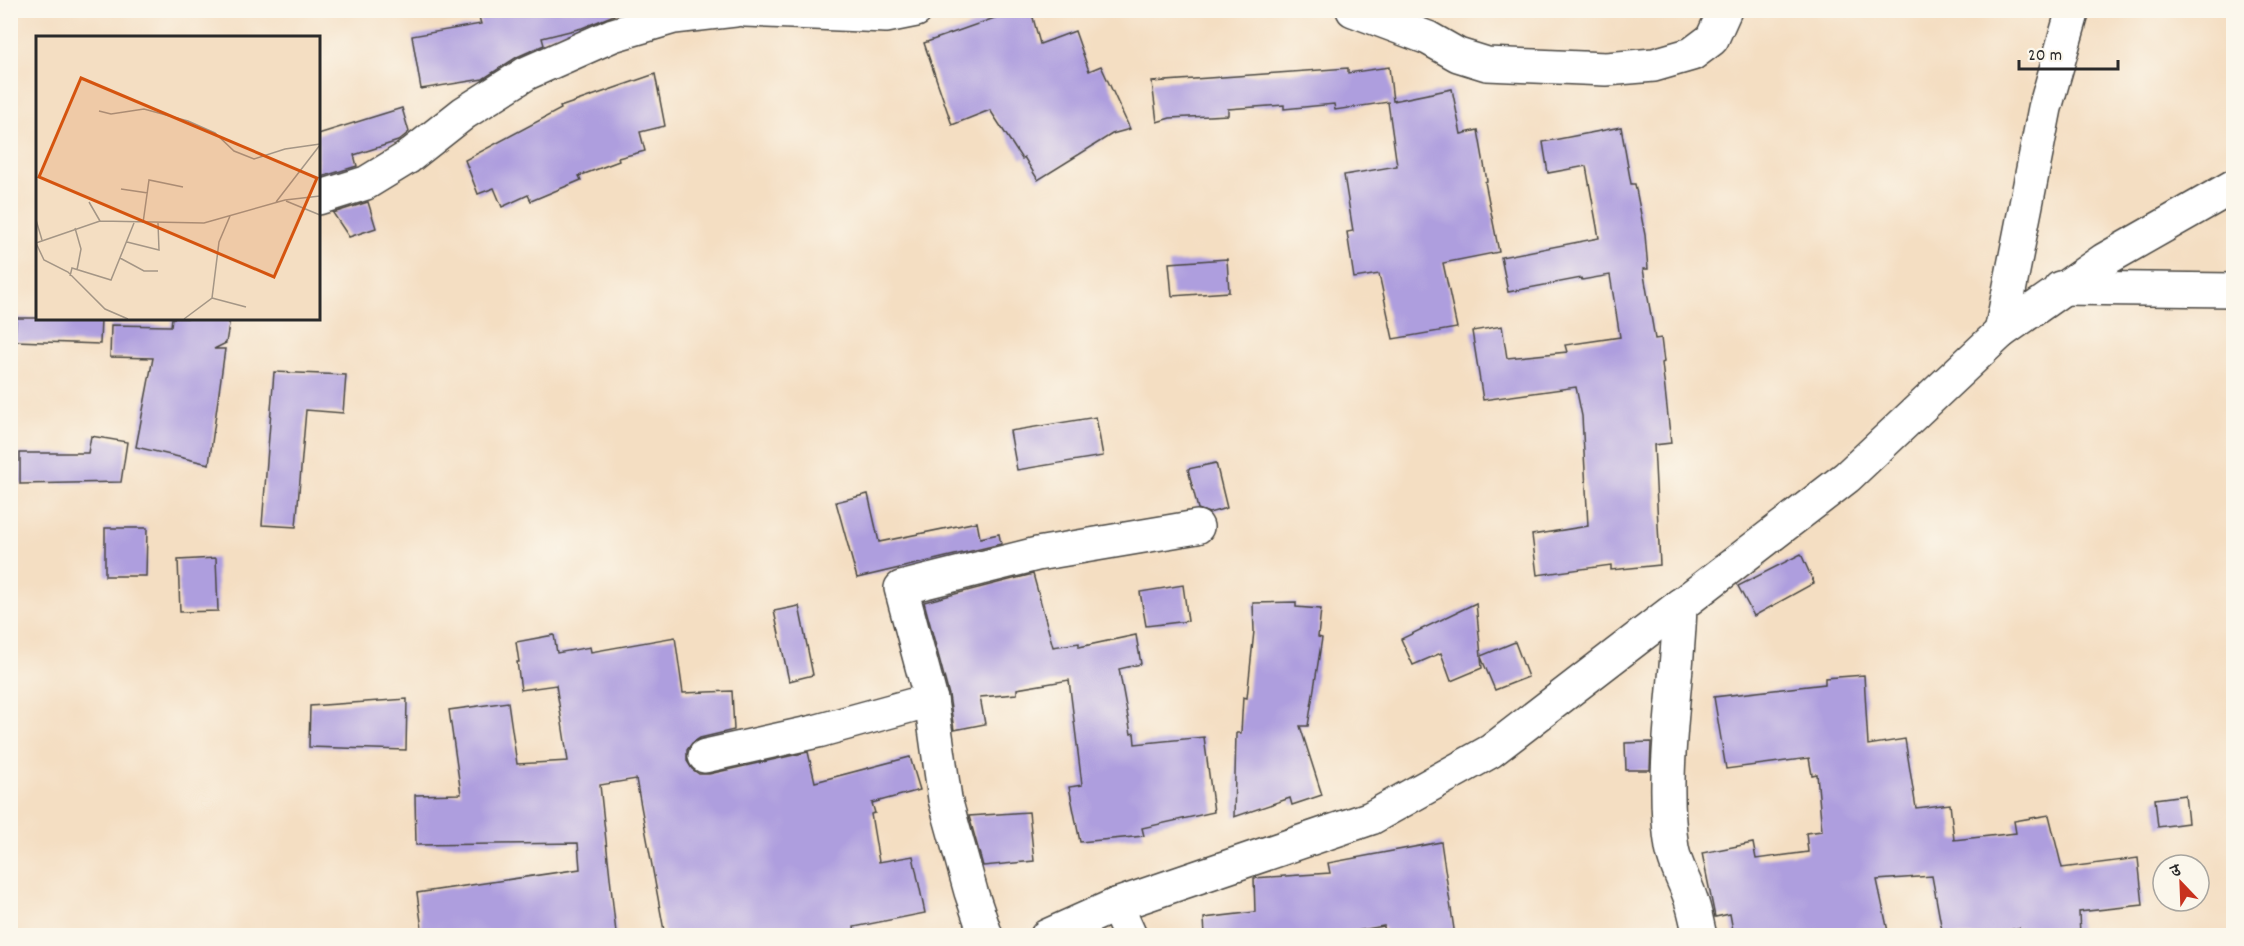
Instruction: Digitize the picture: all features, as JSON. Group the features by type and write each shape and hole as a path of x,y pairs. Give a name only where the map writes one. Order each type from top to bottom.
{"street":[{"path":"320,197 366,183 407,158 464,113 527,73 614,35 674,18 735,10"},
{"path":"745,10 886,16 916,10"},
{"path":"1353,10 1428,38 1458,55 1486,64 1606,69 1654,65 1692,54 1712,39 1725,10"},
{"path":"2001,332 2045,108 2073,10"},
{"path":"1047,936 1116,905 1371,818 1491,750 1846,477 2001,332 2060,288 2104,260 2234,186"},
{"path":"2060,288 2234,290"},
{"path":"987,936 971,892 945,799 931,700 901,588 1037,554 1197,527"},
{"path":"1680,605 1678,663 1671,732 1670,823 1672,850 1691,900 1700,936"},
{"path":"705,756 818,731 931,700"},
{"path":"1116,905 1130,936"}],"building":[{"path":"477,10 614,10 614,15 582,28 542,38 544,45 517,57 483,79 421,89 412,36 481,24"},
{"path":"1017,10 1031,10 1040,44 1075,31 1089,71 1101,66 1130,129 1112,134 1038,180 990,110 952,125 924,43"},
{"path":"1389,67 1393,101 1452,89 1461,134 1478,130 1487,181 1485,182 1499,252 1443,263 1457,328 1393,339 1379,274 1354,278 1347,232 1353,231 1344,175 1397,166 1388,102 1335,110 1334,104 1284,109 1284,105 1228,109 1228,115 1170,118 1157,122 1152,82 1348,68 1348,73"},
{"path":"655,74 665,126 640,132 645,151 618,158 619,161 579,176 581,180 531,201 528,195 502,207 494,188 478,194 465,160 561,109 560,107"},
{"path":"402,108 409,132 398,141 354,155 357,166 320,177 320,133"},
{"path":"1621,127 1631,184 1635,184 1645,235 1648,269 1643,269 1655,339 1661,338 1664,362 1662,363 1671,443 1654,445 1660,565 1611,570 1611,565 1537,575 1532,535 1588,526 1582,416 1576,387 1483,400 1472,331 1502,326 1507,358 1567,352 1565,345 1620,337 1610,275 1582,280 1581,278 1508,292 1501,257 1599,238 1586,166 1548,173 1543,142"},
{"path":"368,202 376,228 349,237 333,213"},
{"path":"1227,259 1229,292 1172,296 1169,263"},
{"path":"16,318 101,320 100,344 15,341"},
{"path":"172,320 230,320 226,343 214,349 225,349 209,464 136,447 153,358 110,357 111,325 171,326"},
{"path":"274,372 346,375 343,413 306,410 296,527 262,525"},
{"path":"1096,417 1103,456 1017,470 1010,431"},
{"path":"91,436 127,442 121,482 20,484 20,453 88,453"},
{"path":"1216,463 1227,508 1209,513 1198,509 1188,469"},
{"path":"868,494 879,542 977,522 980,538 999,534 1001,544 857,578 836,502"},
{"path":"105,528 147,528 146,576 105,576"},
{"path":"1801,554 1814,583 1754,616 1738,586"},
{"path":"216,558 218,611 180,612 178,560"},
{"path":"1033,574 1053,647 1079,643 1079,647 1136,635 1141,664 1119,669 1131,734 1134,733 1135,744 1204,737 1214,812 1142,828 1144,836 1080,842 1069,787 1082,785 1069,680 1017,689 1017,694 980,697 985,724 954,730 949,695 924,602"},
{"path":"1183,585 1188,621 1146,626 1140,592"},
{"path":"1296,602 1296,607 1321,609 1318,637 1322,638 1308,726 1300,726 1322,795 1292,805 1290,798 1234,817 1236,733 1241,733 1243,697 1247,698 1254,631 1253,603"},
{"path":"1476,603 1481,656 1515,642 1528,677 1495,690 1481,657 1482,668 1451,681 1441,653 1413,665 1401,639"},
{"path":"799,606 813,675 789,681 774,611"},
{"path":"554,635 557,653 590,647 591,652 675,637 683,693 732,691 734,730 700,738 687,750 687,761 699,774 709,774 808,752 815,782 910,757 920,790 872,803 875,813 871,814 879,862 913,856 925,913 854,927 855,936 665,936 636,779 600,785 616,933 423,936 417,893 580,869 578,843 416,845 415,795 461,794 449,710 508,702 517,764 568,761 556,685 521,690 517,662 519,662 516,642"},
{"path":"1864,675 1868,745 1905,739 1916,808 1950,804 1954,840 2016,833 2014,821 2049,815 2062,868 2138,858 2143,905 2079,912 2080,936 2021,936 2019,928 1984,936 1943,936 1932,876 1877,880 1889,936 1734,936 1730,914 1715,917 1702,853 1753,843 1756,859 1808,852 1806,833 1822,831 1817,774 1812,775 1809,758 1726,769 1714,697 1825,684 1825,678"},
{"path":"407,699 406,750 309,747 310,706"},
{"path":"1651,742 1650,770 1626,770 1625,743"},
{"path":"2185,795 2188,823 2158,827 2155,799"},
{"path":"1029,812 1034,861 983,866 969,816"},
{"path":"1441,842 1455,936 1385,936 1384,926 1314,936 1205,936 1204,918 1255,912 1254,878 1330,873 1328,863"}]}
